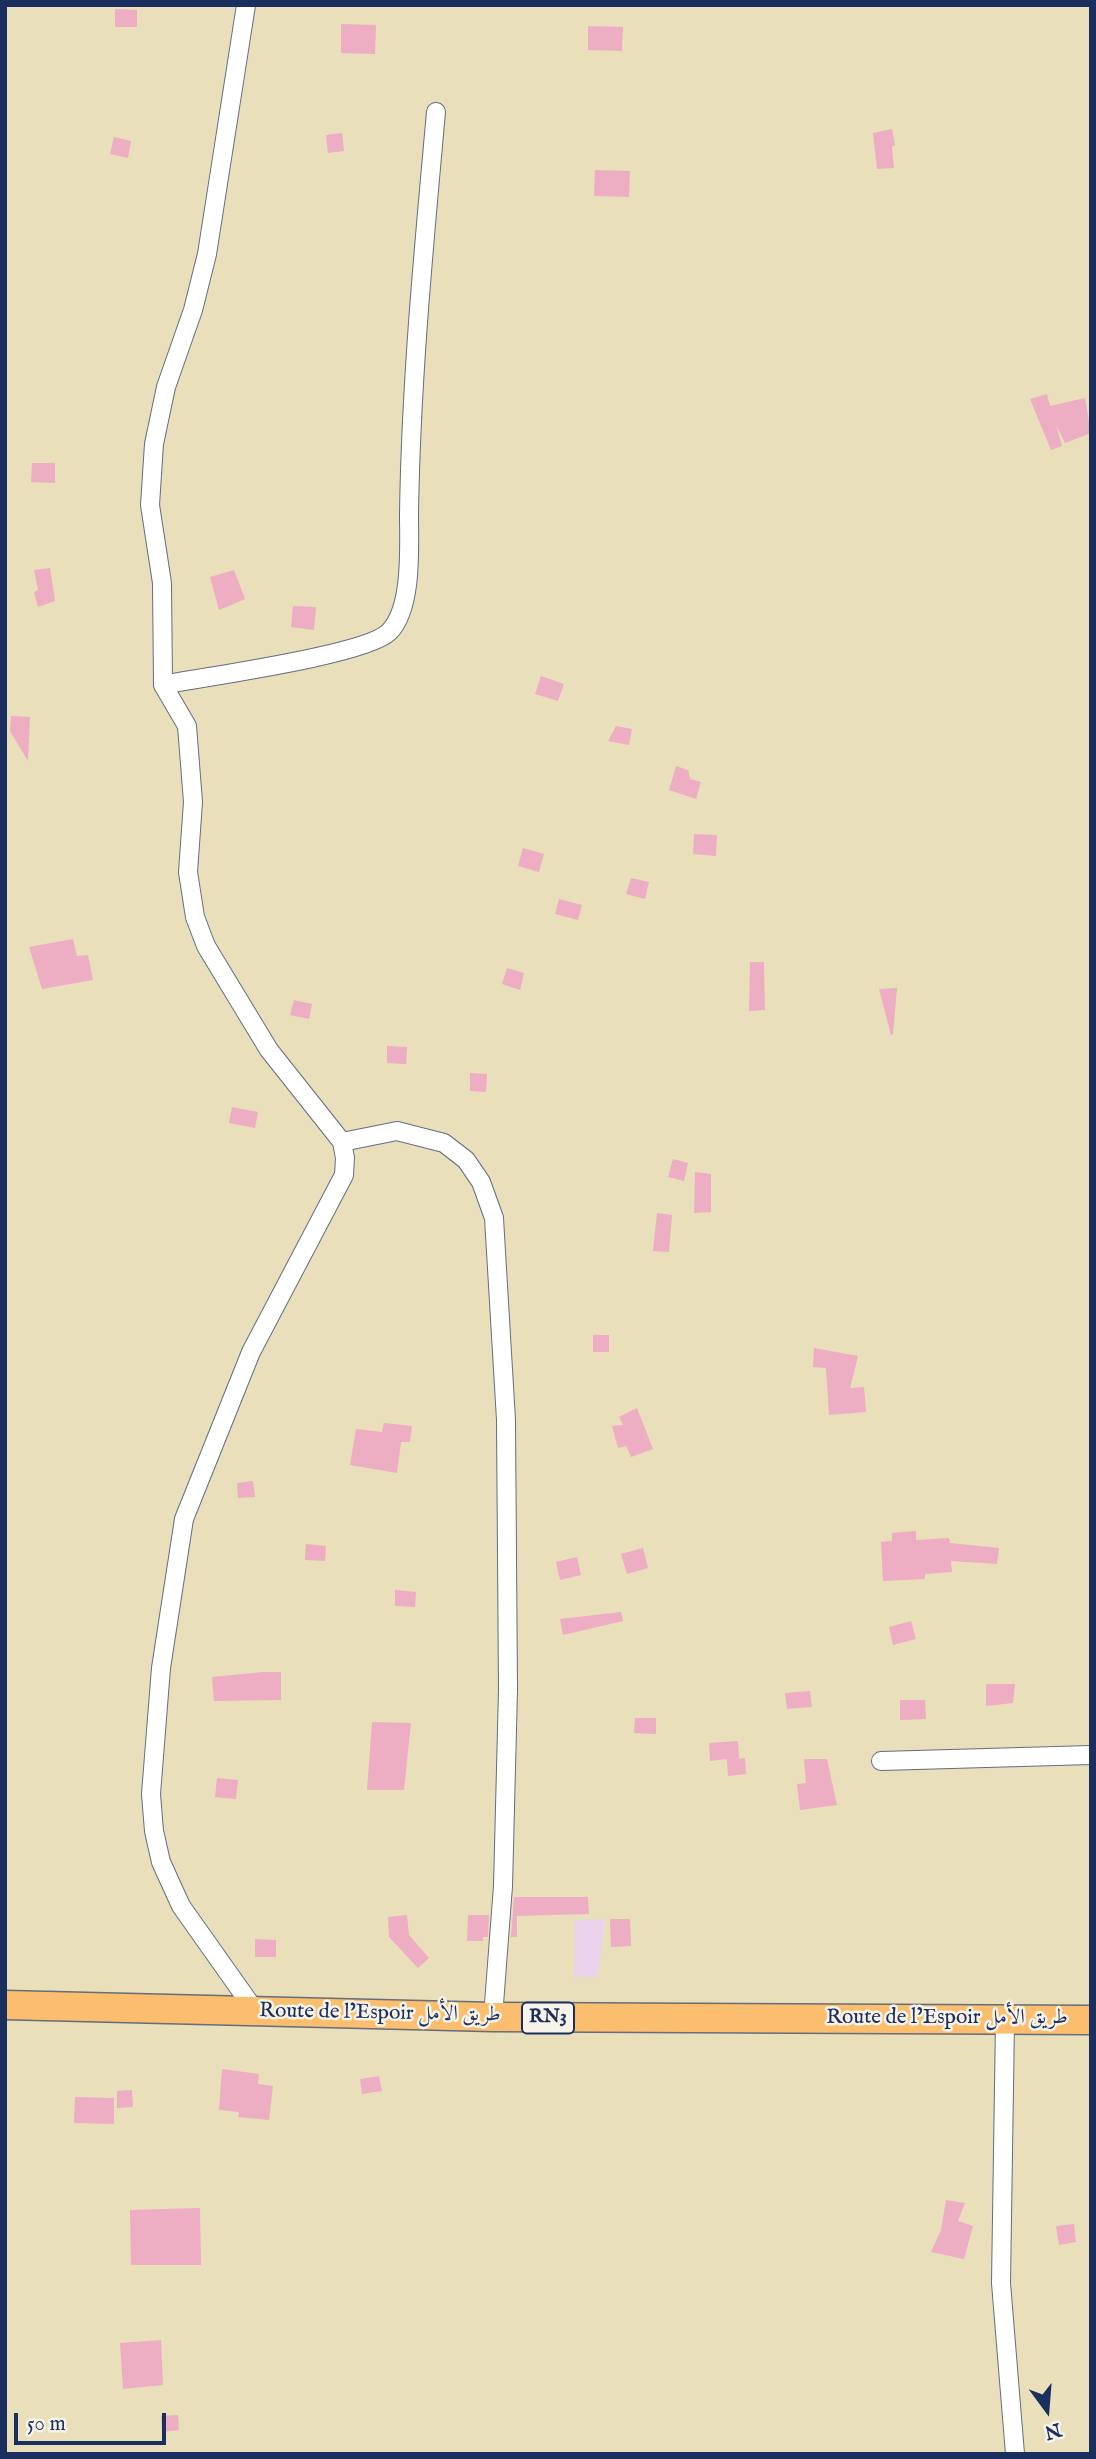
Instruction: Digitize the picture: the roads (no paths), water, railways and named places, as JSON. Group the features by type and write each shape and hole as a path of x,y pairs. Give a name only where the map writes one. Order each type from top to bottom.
{"highway":[{"name":"Route de l’Espoir طريق الأمل","path":"5,2005 493,2017 1091,2020"}],"street":[{"path":"246,5 207,254 193,310 166,387 154,444 150,505 162,583 163,684 187,726 193,802 188,872 195,917 206,946 269,1050 341,1142 345,1158 344,1175 251,1352 184,1519 162,1668 151,1794 161,1862 181,1906 257,2012"},
{"path":"163,684 347,651 389,632 400,614 408,576 411,400 436,112"},
{"path":"341,1142 397,1131 443,1143 466,1160 481,1182 494,1218 506,1420 508,1690 503,1886 493,2017"},
{"path":"881,1761 1091,1755"},
{"path":"1004,2021 1001,2283 1016,2454"}]}
